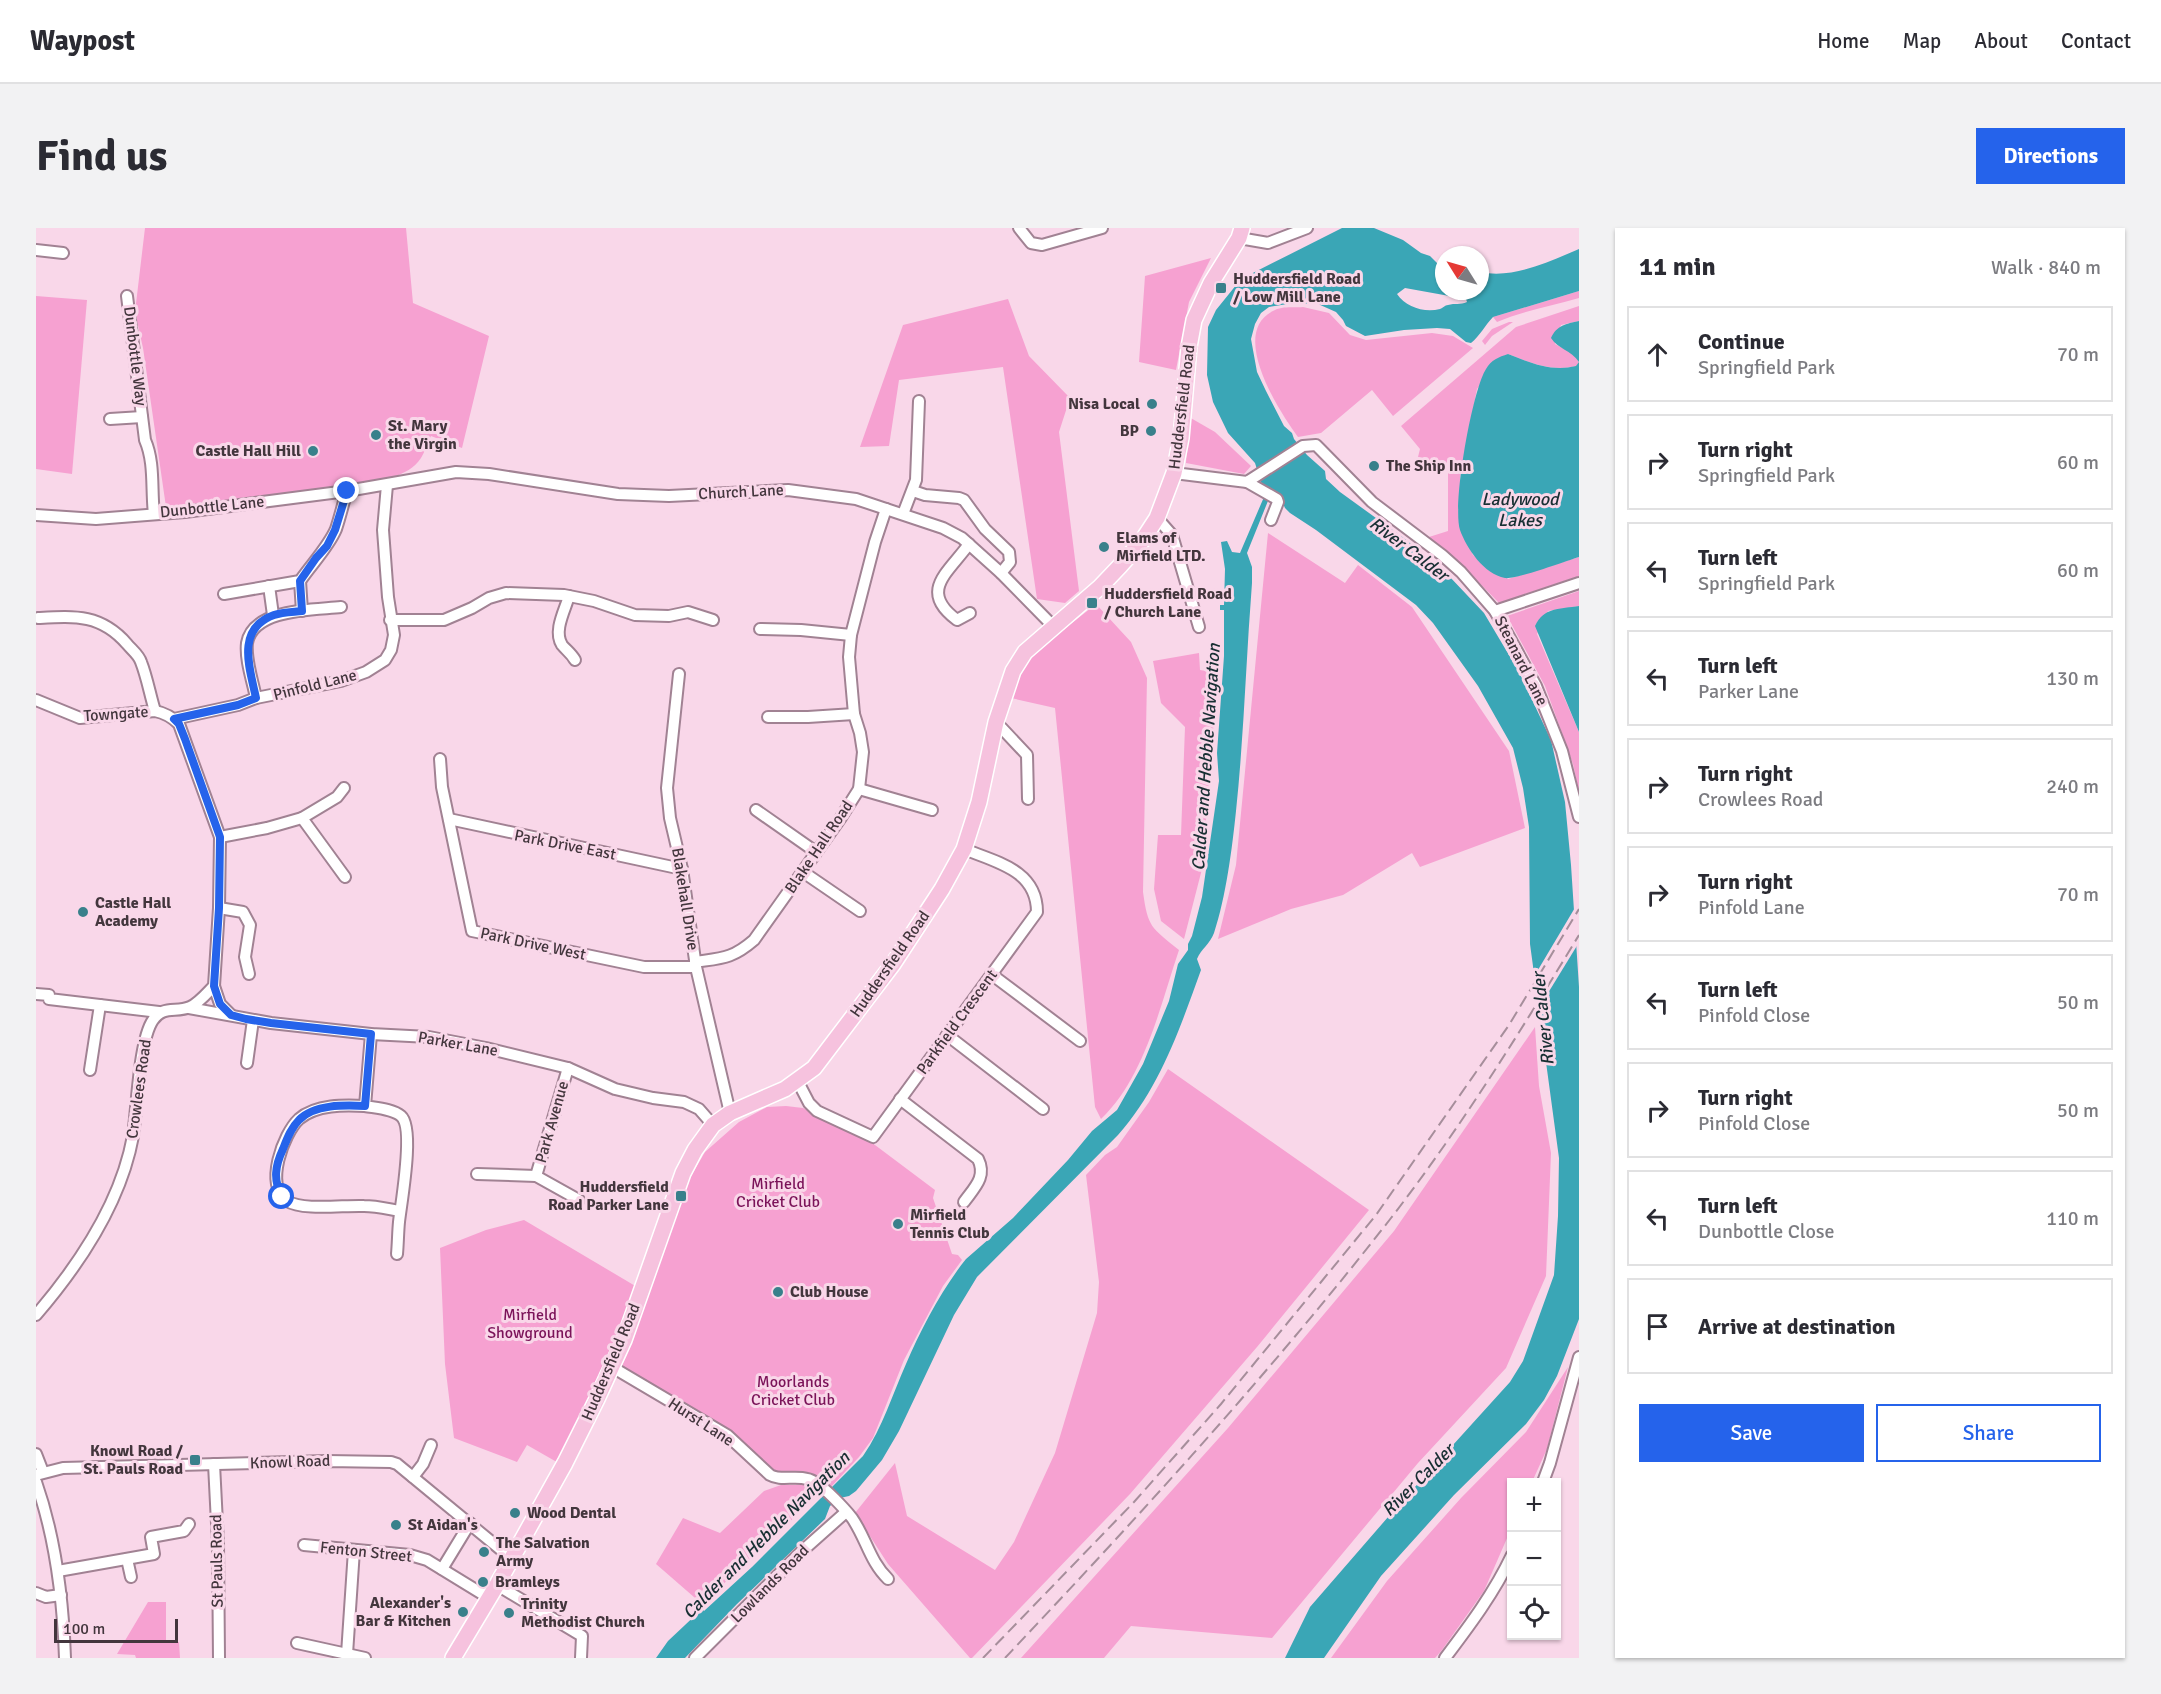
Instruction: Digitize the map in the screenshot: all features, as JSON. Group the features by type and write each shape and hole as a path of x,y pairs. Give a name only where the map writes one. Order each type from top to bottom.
{"highway":[{"name":"Huddersfield Road","path":"453,1658 565,1463 612,1367 624,1340 683,1173 695,1150 713,1125 730,1113 785,1089 819,1061 893,964 942,889 964,849 979,802 996,722 1013,671 1025,651 1120,566 1142,541 1157,518 1174,473 1181,438 1188,357 1194,320 1210,283 1241,231"}],"street":[{"path":"1020,228 1031,243 1042,245 1102,228"},
{"path":"1241,231 1268,243 1307,228"},
{"path":"36,250 63,253"},
{"name":"Dunbottle Way","path":"127,296 145,440 150,453 154,514"},
{"path":"903,514 916,480 919,401"},
{"name":"Dunbottle Way","path":"110,419 142,417"},
{"name":"Steanard Lane","path":"1251,480 1303,446 1316,445 1372,502 1461,572 1495,610 1536,686 1562,751 1579,817"},
{"name":"Church Lane","path":"387,485 456,472 489,474 618,494 669,496 788,490 838,495 943,528 969,544 1001,573 1053,627"},
{"path":"1174,473 1251,480 1260,489 1274,496 1278,502 1271,520"},
{"name":"Dunbottle Lane","path":"36,515 96,519 185,512 387,485"},
{"name":"Pinfold Lane","path":"174,719 238,705 256,698 341,681 366,672 382,663 391,650 394,635 390,620 382,530 387,485"},
{"path":"302,611 300,581 327,546 335,530 347,491"},
{"path":"913,491 925,495 964,500 985,529 1011,555 1010,562 1001,573"},
{"name":"Blake Hall Road","path":"696,964 740,953 754,940 859,789 863,752 854,714 849,657 851,635 886,509"},
{"path":"1157,518 1172,535 1200,627"},
{"path":"969,544 939,581 937,595 945,611 957,620 970,613"},
{"path":"224,594 300,581"},
{"path":"1495,610 1579,584"},
{"path":"269,586 273,615"},
{"path":"390,620 444,620 489,598 506,593 569,596 594,601 635,615 669,616 688,612 712,620"},
{"path":"569,596 559,626 559,637 562,646 570,651 575,660"},
{"path":"256,698 247,643 260,624 273,615 341,607"},
{"path":"38,618 76,618 97,621 105,625 141,660 159,712 174,719 182,732 220,837 219,908 214,986 220,1004 231,1015"},
{"path":"760,629 851,635"},
{"name":"Blakehall Drive","path":"680,680 667,788 670,818 682,869 696,964 730,1113"},
{"name":"Towngate","path":"36,700 80,718 159,712"},
{"path":"768,717 854,714"},
{"path":"996,722 1016,741 1027,756 1028,799"},
{"name":"Park Drive West","path":"440,759 442,787 472,930 644,967 696,964"},
{"path":"220,837 267,828 302,818 337,797 344,788"},
{"path":"859,789 932,810"},
{"path":"756,810 816,852"},
{"path":"302,818 345,877"},
{"name":"Park Drive East","path":"449,819 682,869"},
{"name":"Parkfield Crescent","path":"797,1080 809,1103 817,1111 873,1137 1037,912 1037,899 1029,884 1016,870 964,849"},
{"path":"328,875 337,867"},
{"path":"803,872 860,911"},
{"path":"219,908 243,912 250,926 245,957 249,974"},
{"path":"991,974 1080,1041"},
{"path":"36,994 49,995 49,999 159,1012 189,1008 214,986"},
{"path":"90,1070 100,1005"},
{"name":"Parker Lane","path":"189,1008 253,1020 455,1041 568,1068 615,1089 653,1098 684,1102 699,1109 713,1125"},
{"name":"Crowlees Road","path":"36,1315 60,1285 90,1240 117,1191 133,1136 148,1030 159,1012"},
{"path":"247,1064 253,1020"},
{"path":"365,1106 371,1034"},
{"path":"947,1035 1044,1108"},
{"name":"Park Avenue","path":"536,1176 568,1068"},
{"path":"900,1099 978,1160 982,1167 982,1178 964,1202"},
{"path":"397,1254 406,1169 406,1124 402,1117 394,1112 365,1106 342,1105 313,1112 300,1119 291,1130 279,1156 275,1172 276,1186 282,1197 290,1203 318,1207 366,1206 400,1211"},
{"name":"Park Avenue","path":"477,1174 536,1176 579,1200"},
{"path":"1544,1478 1579,1357"},
{"name":"Hurst Lane","path":"612,1367 727,1435 777,1479 797,1477 814,1482 852,1519 879,1570 888,1579"},
{"path":"413,1477 423,1464 431,1445"},
{"path":"36,1454 39,1474"},
{"name":"Knowl Road","path":"39,1474 63,1468 383,1461 398,1464 511,1558"},
{"name":"St Pauls Road","path":"214,1464 218,1543 219,1658"},
{"path":"36,1482 45,1509 58,1570 62,1595 65,1658"},
{"name":"Lowlands Road","path":"695,1658 843,1509"},
{"path":"442,1569 470,1523"},
{"path":"58,1570 154,1554 151,1537 184,1531 189,1524"},
{"name":"Fenton Street","path":"303,1545 410,1555 427,1560 582,1636 581,1658"},
{"path":"347,1654 354,1550"},
{"path":"127,1559 131,1577"},
{"path":"1445,1658 1474,1620 1507,1566"},
{"path":"36,1593 46,1597 62,1595"},
{"path":"297,1643 365,1658"}],"green space":[{"name":"St. Mary the Virgin","path":"145,228 406,228 413,303 489,336 462,448 431,436 415,465 401,474 384,480 359,485 353,483 348,487 166,507 143,348 135,312"},
{"path":"1211,258 1189,302 1176,370 1139,362 1145,276"},
{"path":"1579,291 1579,298 1497,322 1493,317"},
{"path":"36,296 87,300 72,474 36,469"},
{"path":"1008,299 1029,356 1070,398 1059,432 1079,591 1065,603 1037,599 1003,367 899,380 889,446 860,447 903,325"},
{"path":"1579,306 1579,321 1561,325 1555,344 1574,354 1579,362 1577,366 1550,367 1508,354 1477,389 1460,477 1460,528 1473,555 1508,579 1579,557 1579,576 1499,603 1457,560 1429,537 1448,531 1448,468 1418,457 1420,449 1401,426 1516,327"},
{"path":"1303,307 1329,313 1350,335 1366,340 1432,333 1453,336 1473,348 1393,416 1372,390 1321,433 1298,437 1261,372 1256,353 1256,335 1261,320 1275,310"},
{"path":"1513,322 1492,336 1485,345 1482,341 1492,329"},
{"path":"1189,417 1215,432 1251,466 1244,474 1186,463"},
{"path":"1268,533 1345,583 1358,565 1412,607 1509,751 1525,828 1420,867 1412,853 1343,895 1291,909 1218,939 1236,865"},
{"path":"1579,591 1579,606 1548,611 1537,634 1579,732 1579,792 1573,764 1545,686 1507,616"},
{"path":"1096,604 1131,642 1147,678 1143,892 1152,926 1179,950 1158,1017 1140,1062 1116,1102 1101,1119 1095,1107 1055,708 1011,698 1020,672 1034,653"},
{"path":"1199,653 1200,670 1218,673 1202,869 1184,939 1161,921 1154,889 1158,835 1181,835 1185,727 1161,703 1153,661"},
{"path":"1535,1027 1539,1086 1551,1153 1546,1276 1506,1368 1418,1463 1272,1638 1131,1626 1104,1658 1021,1658 1228,1428 1394,1231"},
{"path":"1168,1069 1369,1210 1257,1347 1130,1494 970,1658 888,1564 855,1513 895,1463 907,1516 995,1570 1014,1542 1055,1453 1097,1313 1099,1282 1086,1175 1105,1155 1117,1147 1149,1102"},
{"path":"767,1107 803,1108 871,1142 935,1190 933,1198 952,1254 958,1255 962,1260 943,1286 904,1360 873,1438 830,1488 778,1477 745,1447 616,1366 668,1228 691,1176 705,1152 739,1122"},
{"name":"Mirfield Showground","path":"524,1220 637,1287 607,1365 562,1465 527,1445 517,1462 454,1438 445,1364 440,1248 486,1230"},
{"path":"1568,1367 1547,1449 1534,1478 1507,1478 1507,1538 1484,1591 1442,1650 1435,1658 1331,1658 1387,1581 1461,1498 1526,1432"},
{"path":"781,1485 805,1485 818,1495 702,1604 656,1564 683,1518 720,1533 764,1491"},
{"path":"148,1602 166,1602 166,1643 179,1642 180,1658 136,1658 135,1655 117,1654"}],"water":[{"name":"River Calder","path":"1342,228 1374,228 1403,240 1421,253 1430,256 1435,261 1435,293 1405,288 1397,294 1410,306 1428,310 1464,303 1466,300 1489,300 1489,273 1531,268 1579,249 1579,291 1493,317 1471,343 1466,342 1450,329 1437,328 1365,336 1346,326 1336,312 1318,304 1294,303 1269,307 1261,313 1251,339 1257,372 1284,426 1292,433 1307,455 1325,471 1326,479 1340,492 1405,539 1449,576 1484,613 1519,672 1551,740 1565,802 1579,987 1579,1319 1557,1376 1544,1400 1526,1424 1454,1495 1381,1576 1324,1658 1285,1658 1310,1607 1510,1382 1523,1361 1554,1275 1559,1158 1530,944 1529,827 1523,788 1513,748 1478,686 1433,623 1416,605 1290,513 1279,495 1272,491 1247,553 1252,567 1252,583 1243,726 1239,782 1225,889 1214,933 1197,959 1201,970 1177,1035 1146,1098 1118,1135 977,1277 954,1315 899,1431 882,1460 856,1491 840,1498 830,1506 825,1519 685,1658 656,1658 668,1641 752,1567 863,1456 882,1422 925,1323 957,1271 966,1259 1013,1218 1092,1131 1117,1110 1143,1064 1169,1001 1178,964 1188,950 1202,897 1219,781 1217,753 1224,656 1224,610 1220,610 1220,605 1224,605 1225,569 1221,542 1227,541 1232,552 1240,553 1267,490 1262,485 1255,463 1228,433 1213,402 1207,375 1208,327 1216,310 1241,279"},
{"path":"1579,321 1579,362 1551,338 1559,328"},
{"name":"Ladywood Lakes","path":"1508,354 1533,363 1558,368 1576,366 1579,362 1579,557 1505,578 1497,576 1477,560 1460,530 1458,517 1461,474 1475,400 1490,363"},
{"path":"1579,606 1579,732 1535,626 1548,612"}],"pier":[{"path":"1576,906 1578,944 1537,1011 1532,980"}],"railway":[{"path":"983,1658 1134,1502 1221,1404 1376,1215 1509,1025 1579,909"},
{"path":"1005,1658 1203,1442 1299,1332 1391,1218 1465,1115 1579,935"}],"place":[{"name":"Huddersfield Road / Low Mill Lane","path":"1221,288"},
{"name":"Nisa Local","path":"1152,404"},
{"name":"BP","path":"1151,431"},
{"name":"St. Mary the Virgin","path":"376,435"},
{"name":"Castle Hall Hill","path":"313,451"},
{"name":"The Ship Inn","path":"1374,466"},
{"name":"Elams of Mirfield LTD.","path":"1104,547"},
{"name":"Huddersfield Road / Church Lane","path":"1092,603"},
{"name":"Castle Hall Academy","path":"83,912"},
{"name":"Huddersfield Road Parker Lane","path":"681,1196"},
{"name":"Mirfield Tennis Club","path":"898,1224"},
{"name":"Club House","path":"778,1292"},
{"name":"Knowl Road / St. Pauls Road","path":"195,1460"},
{"name":"Wood Dental","path":"515,1513"},
{"name":"St Aidan's","path":"396,1525"},
{"name":"The Salvation Army","path":"484,1552"},
{"name":"Bramleys","path":"483,1582"},
{"name":"Alexander's Bar & Kitchen","path":"463,1612"},
{"name":"Trinity Methodist Church","path":"509,1613"}],"route":[{"path":"282,1197 276,1186 275,1172 279,1156 291,1130 300,1119 313,1112 342,1105 365,1106 371,1034 246,1019 231,1015 220,1004 214,986 219,908 220,837 185,739 179,724 174,719 238,705 256,698 247,643 260,624 273,615 302,611 300,581 327,546 335,530 347,491"}],"water label":[{"name":"Calder and Hebble Navigation","path":"1206,757"},
{"name":"Calder and Hebble Navigation","path":"766,1535"}],"park label":[{"name":"Mirfield Cricket Club","path":"778,1193"},
{"name":"Moorlands Cricket Club","path":"793,1391"}]}
